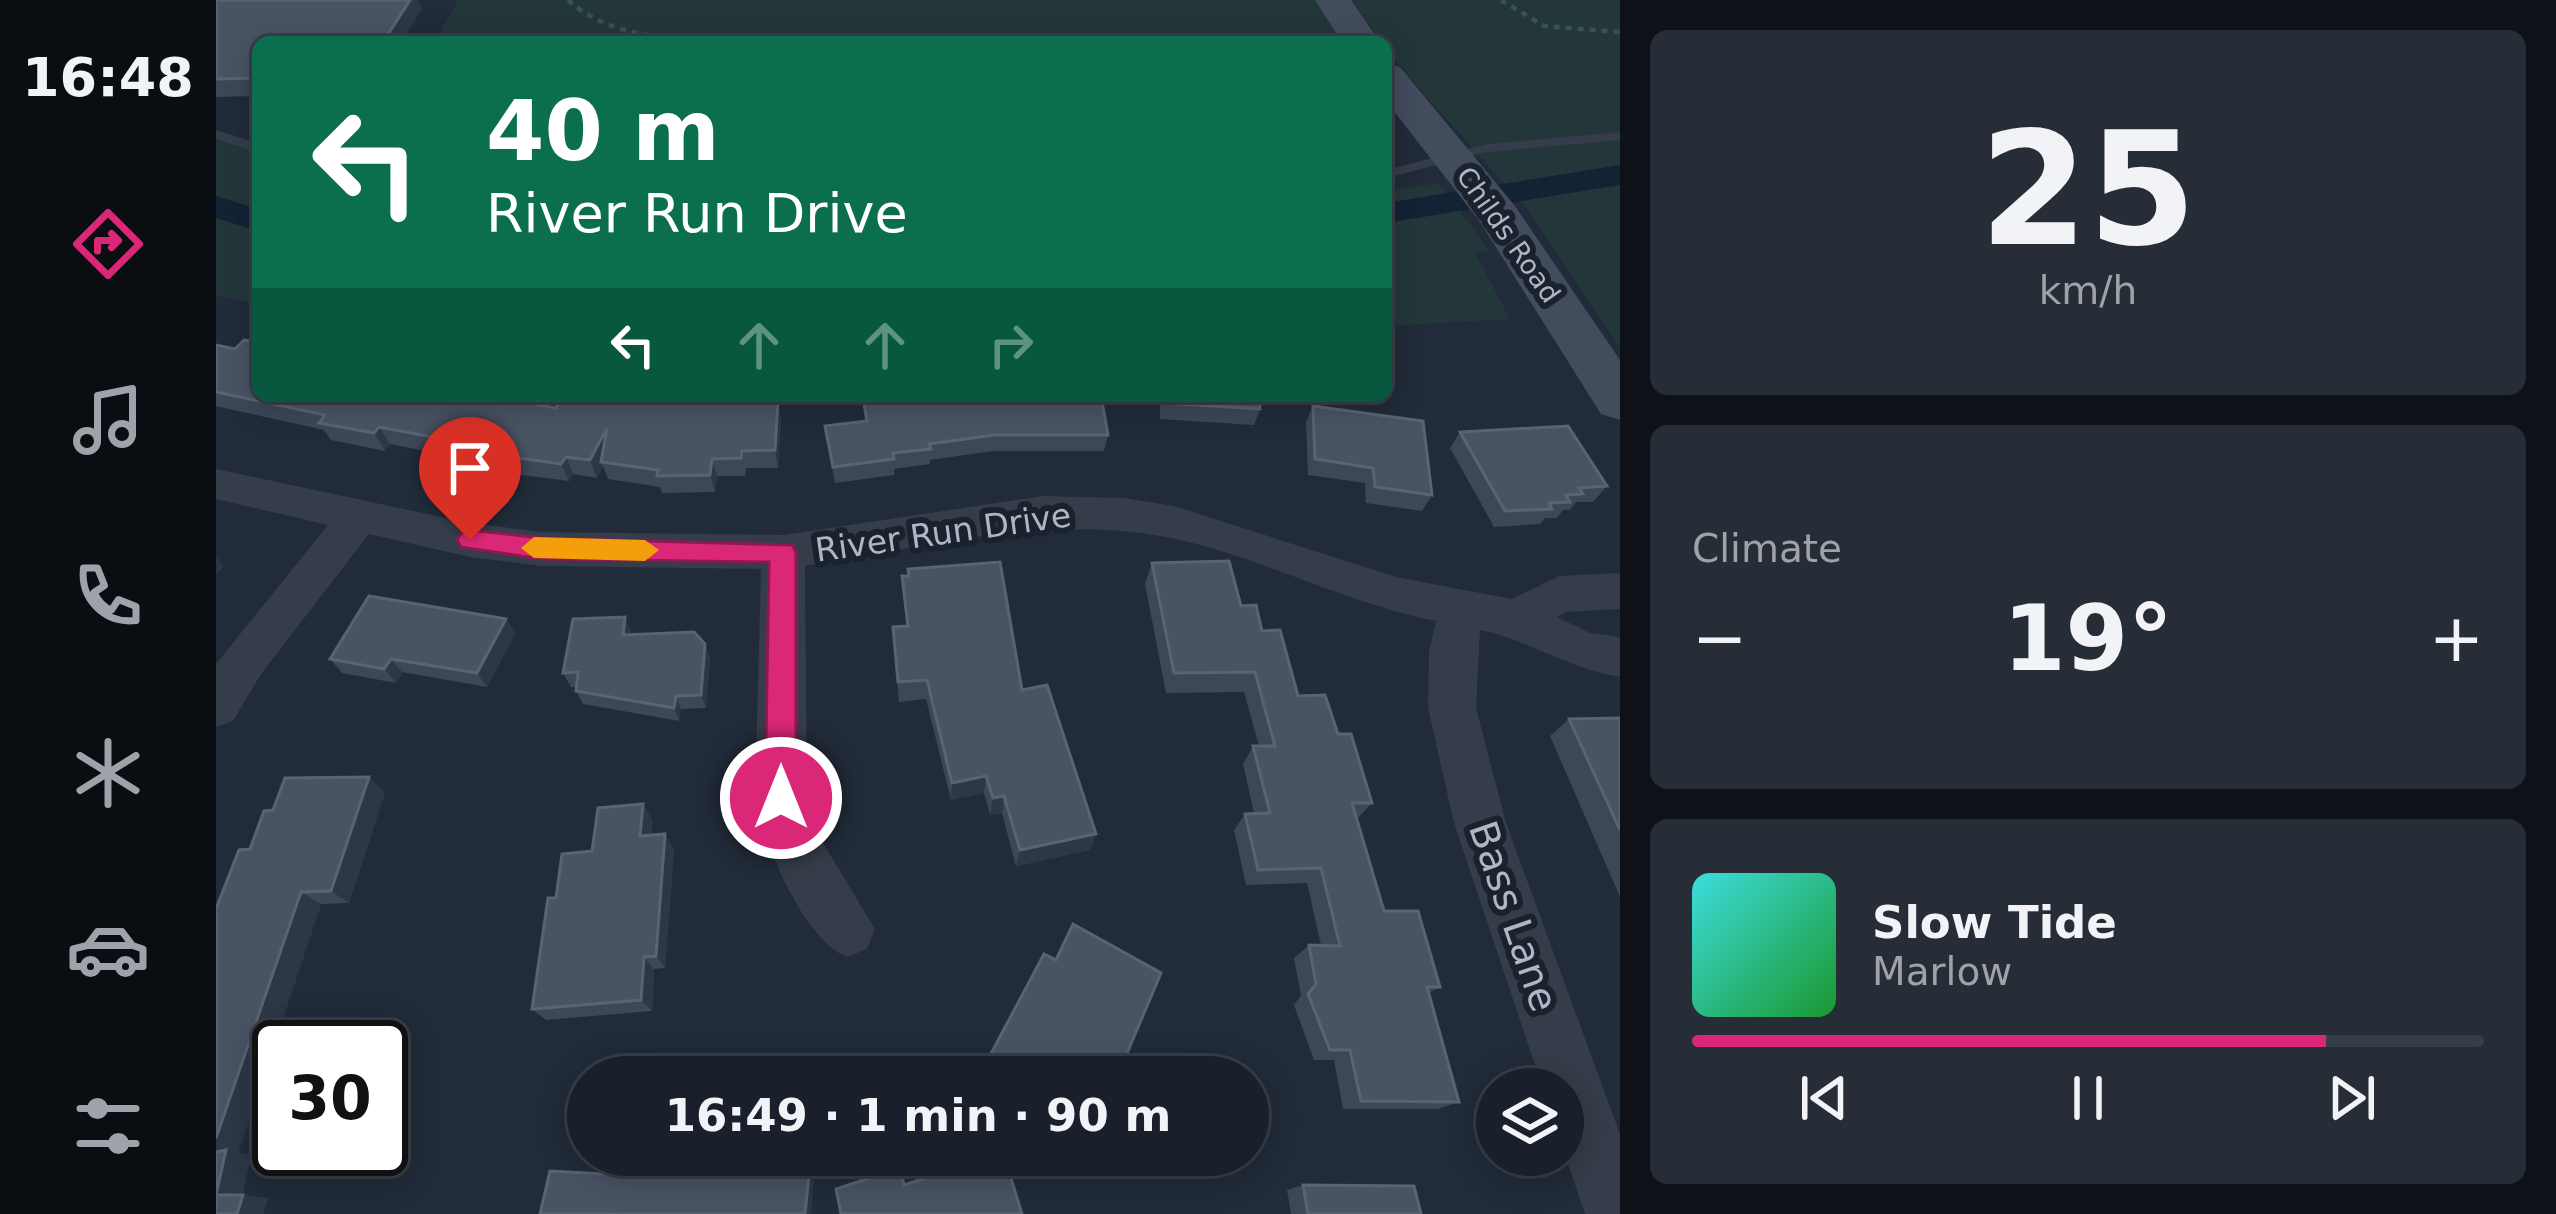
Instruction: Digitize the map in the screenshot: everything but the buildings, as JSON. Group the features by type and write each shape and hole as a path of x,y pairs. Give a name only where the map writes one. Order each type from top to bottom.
{"street":[{"path":"1333,0 1357,36"},
{"name":"Childs Road","path":"1392,82 1462,167 1620,401"},
{"name":"River Run Drive","path":"216,484 358,517 542,549 783,552 1043,512 1124,514 1174,521 1396,596 1517,619 1584,652 1620,656"},
{"path":"216,706 244,660 358,517"},
{"path":"783,552 783,810 791,844 847,929"},
{"path":"1517,619 1559,594 1620,591"},
{"name":"Bass Lane","path":"1461,612 1452,652 1453,708 1480,823 1617,1214"}],"lane":[{"path":"216,134 252,146"},
{"path":"1392,173 1462,167 1487,148 1620,136"}],"path":[{"path":"568,0 583,16 608,27 707,36"},
{"path":"1502,0 1535,26 1561,32 1620,32"}],"green space":[{"path":"458,0 1325,0 1348,36 438,36"},
{"path":"1351,0 1620,0 1620,348 1528,210 1408,76 1392,55 1392,36 1378,36"},
{"path":"216,137 252,148 252,303 216,296"},
{"path":"1439,183 1490,251 1476,254 1510,319 1392,326 1392,190"}],"waterway":[{"path":"1392,212 1620,175"},
{"path":"216,206 252,219"}],"slow traffic":[{"path":"534,548 645,550"}],"route":[{"path":"470,540 542,549 783,552 781,798"}]}
